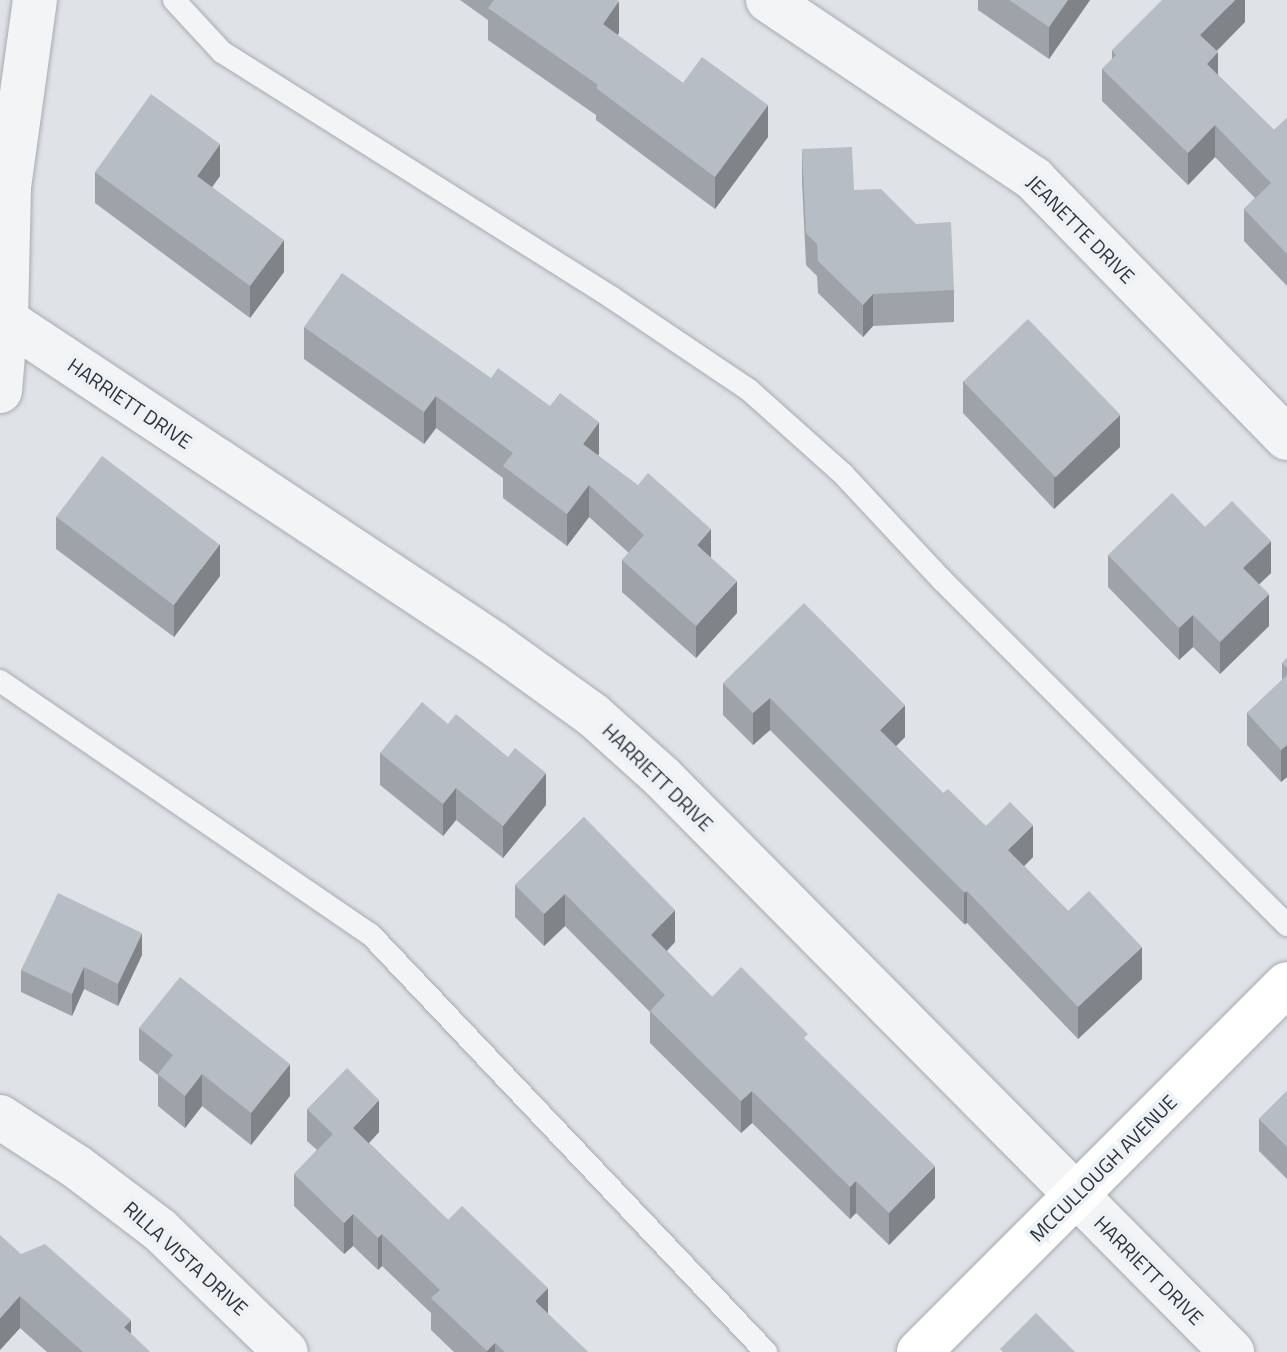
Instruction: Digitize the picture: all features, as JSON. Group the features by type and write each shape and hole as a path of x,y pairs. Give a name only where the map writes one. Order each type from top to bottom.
{"main road":[{"name":"MCCULLOUGH AVENUE","path":"919,1352 1287,984"}],"street":[{"path":"0,391 9,187 35,0"},
{"name":"JEANETTE DRIVE","path":"768,0 936,110 1034,179 1287,438"},
{"name":"HARRIETT DRIVE","path":"3,313 493,643 593,715 662,777 1232,1352"},
{"name":"RILLA VISTA DRIVE","path":"0,1117 77,1167 160,1230 286,1352"}],"lane":[{"path":"174,0 222,52 611,297 749,390 843,474 953,591 1287,925"},
{"path":"0,681 370,934 766,1352"}],"building":[{"path":"494,0 617,0 603,24 683,83 702,57 768,105 715,177 596,88 598,85 488,8"},
{"path":"1009,0 1068,0 1049,27"},
{"path":"1162,0 1235,0 1200,35 1218,52 1207,64 1274,130 1287,118 1287,254 1244,209 1271,183 1215,125 1188,153 1102,69 1116,55 1112,50"},
{"path":"151,94 220,144 197,176 284,240 250,286 95,172"},
{"path":"852,147 854,190 881,189 916,224 951,222 954,290 873,294 863,305 818,261 817,244 806,233 802,149"},
{"path":"342,273 491,378 498,368 550,406 560,393 599,422 583,444 638,485 648,473 711,529 697,545 737,581 696,626 622,560 644,535 589,485 567,514 503,466 513,453 436,396 424,412 304,327"},
{"path":"1028,319 1120,415 1056,477 963,382"},
{"path":"102,456 219,544 174,605 56,517"},
{"path":"1172,493 1205,527 1232,501 1271,541 1243,568 1269,594 1220,642 1193,615 1179,628 1108,555"},
{"path":"804,603 905,705 880,730 943,793 948,789 986,826 1010,802 1033,825 1008,850 1068,911 1089,891 1142,947 1078,1007 967,891 965,893 770,698 753,713 723,683"},
{"path":"1287,675 1287,745 1281,750 1247,713"},
{"path":"422,702 448,724 456,714 508,757 515,748 546,773 503,826 456,788 443,804 380,753"},
{"path":"584,817 675,910 651,935 712,997 741,967 808,1034 804,1038 935,1166 889,1213 856,1181 850,1187 752,1091 741,1101 650,1011 665,995 565,894 544,914 515,885"},
{"path":"58,893 142,933 118,984 84,967 72,994 21,970"},
{"path":"180,977 290,1064 251,1113 202,1074 185,1096 158,1074 173,1055 139,1028"},
{"path":"347,1068 379,1100 353,1128 448,1220 462,1206 548,1288 535,1301 588,1352 505,1352 495,1343 487,1351 431,1298 440,1290 382,1234 378,1238 353,1214 344,1223 294,1174 333,1134 307,1109"},
{"path":"1287,1091 1287,1147 1259,1119"},
{"path":"0,1235 21,1254 45,1244 131,1320 124,1327 150,1352 83,1352 20,1296 0,1318"},
{"path":"1036,1313 1075,1352 1003,1352 1000,1349"}]}
